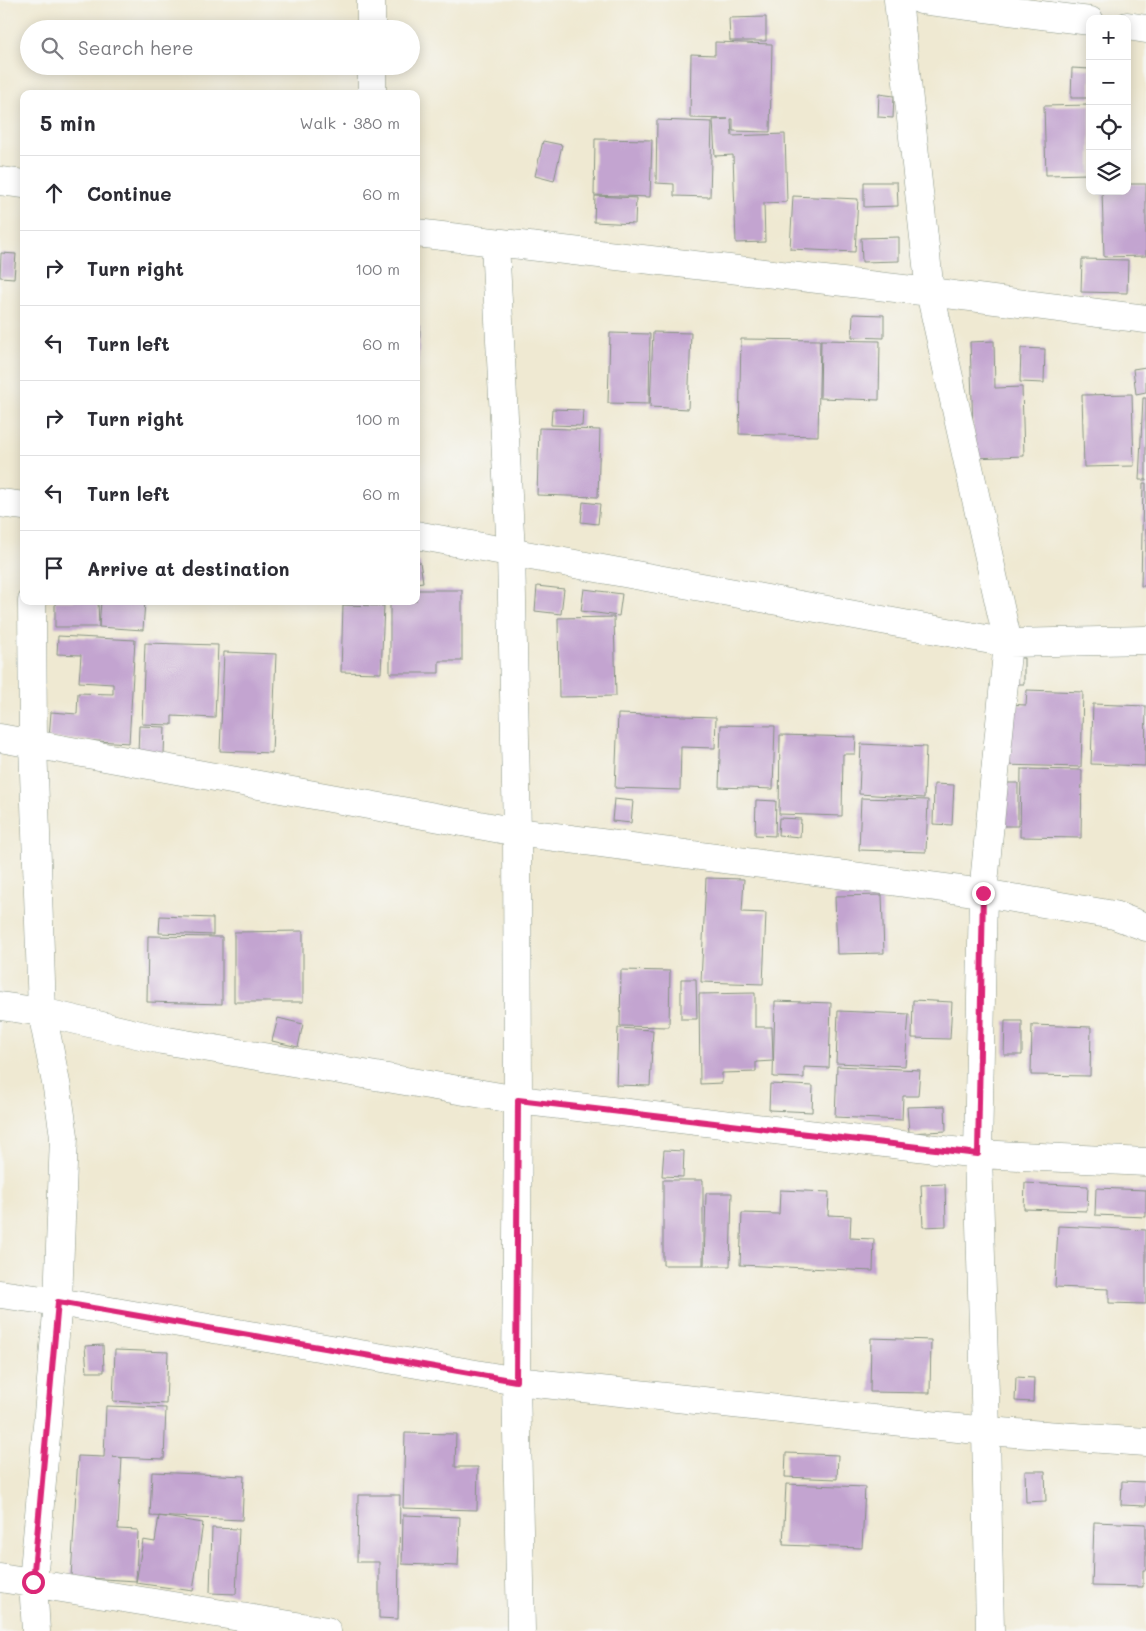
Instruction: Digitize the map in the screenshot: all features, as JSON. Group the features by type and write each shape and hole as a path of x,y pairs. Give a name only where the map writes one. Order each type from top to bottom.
{"street":[{"path":"371,0 371,20"},
{"path":"898,0 930,292 1008,643 983,893 978,1154 990,1631"},
{"path":"921,0 1086,21"},
{"path":"1131,27 1146,29"},
{"path":"372,75 372,90"},
{"path":"0,181 20,184"},
{"path":"420,234 930,292 1146,319"},
{"path":"495,243 511,553 517,832 516,1381 521,1631"},
{"path":"0,503 20,506"},
{"path":"420,536 1008,643 1146,640"},
{"path":"32,605 33,743 42,1012 58,1088 64,1136 58,1302 33,1582 36,1631"},
{"path":"0,738 517,832 983,893 1114,915 1146,927"},
{"path":"0,1006 42,1012 162,1040 518,1100 978,1154 1146,1162"},
{"path":"0,1294 58,1302 516,1381 986,1432 1146,1442"},
{"path":"0,1578 327,1631"}],"building":[{"path":"766,17 766,41 730,41 729,18"},
{"path":"715,42 772,44 770,132 733,131 733,119 731,119 732,136 785,134 787,202 764,203 765,242 736,243 733,155 715,156 713,120 728,119 690,118 691,54 715,55"},
{"path":"1072,68 1086,69 1086,98 1071,98"},
{"path":"879,94 894,96 893,118 878,117"},
{"path":"1086,105 1086,174 1046,175 1044,106"},
{"path":"657,120 712,122 710,197 674,196 674,184 656,183"},
{"path":"595,139 652,140 650,197 594,195"},
{"path":"543,141 562,145 554,181 535,176"},
{"path":"864,182 897,182 898,206 864,207"},
{"path":"1131,184 1146,184 1146,256 1104,257 1102,195 1131,195"},
{"path":"595,196 636,198 635,224 594,222"},
{"path":"793,196 858,199 855,252 790,249"},
{"path":"899,237 899,261 862,262 861,238"},
{"path":"1,253 16,254 14,278 0,277"},
{"path":"1082,259 1128,260 1127,293 1081,292"},
{"path":"853,314 884,315 884,338 852,337"},
{"path":"653,332 691,333 688,409 650,407"},
{"path":"610,333 650,334 649,404 608,403"},
{"path":"741,339 820,340 818,436 739,434"},
{"path":"821,340 880,341 879,400 820,398"},
{"path":"994,341 995,388 1022,387 1024,456 974,458 970,342"},
{"path":"1021,348 1045,349 1044,383 1020,382"},
{"path":"1146,367 1146,392 1136,394 1133,369"},
{"path":"1132,394 1134,466 1084,467 1082,395"},
{"path":"1143,398 1146,398 1146,480 1139,480"},
{"path":"552,409 583,410 582,426 551,425"},
{"path":"539,428 600,430 598,497 537,495"},
{"path":"1143,483 1146,483 1146,586 1141,586"},
{"path":"583,502 600,504 598,524 581,522"},
{"path":"420,562 423,582 420,582"},
{"path":"537,586 564,589 561,614 535,611"},
{"path":"584,589 622,594 619,616 581,611"},
{"path":"420,590 462,590 462,661 439,661 439,673 390,673 390,605 420,605"},
{"path":"55,605 98,605 99,627 55,627"},
{"path":"101,605 145,605 143,630 99,627"},
{"path":"343,605 384,606 381,673 341,672"},
{"path":"614,617 616,696 559,697 558,618"},
{"path":"58,636 135,640 129,743 49,738 51,712 77,714 78,693 113,694 113,684 79,682 81,655 57,654"},
{"path":"145,643 218,645 215,718 172,716 172,725 142,724"},
{"path":"224,652 276,654 272,753 220,751"},
{"path":"1008,658 1024,658 1024,684 1008,684"},
{"path":"1027,690 1083,692 1081,767 1003,765 1005,704 1026,705"},
{"path":"1093,704 1146,706 1145,766 1091,764"},
{"path":"618,714 716,717 715,748 681,747 680,790 615,788"},
{"path":"721,725 775,726 773,789 719,787"},
{"path":"139,726 165,727 164,754 138,753"},
{"path":"780,735 856,737 855,754 843,754 842,816 779,814"},
{"path":"861,744 926,747 924,798 859,794"},
{"path":"1021,769 1082,770 1081,838 1020,837"},
{"path":"1001,783 1018,783 1018,826 1001,826"},
{"path":"934,784 954,785 952,825 933,824"},
{"path":"861,798 928,800 926,852 859,850"},
{"path":"614,799 633,801 631,823 612,821"},
{"path":"756,800 776,801 775,836 755,835"},
{"path":"779,818 801,819 800,837 778,835"},
{"path":"706,878 744,879 742,912 766,913 763,984 701,982"},
{"path":"882,895 884,953 837,954 835,896"},
{"path":"160,916 213,918 213,935 159,933"},
{"path":"303,931 303,1002 234,1002 234,932"},
{"path":"148,936 222,937 222,1004 147,1002"},
{"path":"621,970 670,971 669,1027 620,1026"},
{"path":"681,979 696,979 697,1019 681,1019"},
{"path":"755,993 755,1027 772,1027 773,1061 756,1062 756,1072 722,1073 722,1083 700,1084 699,994"},
{"path":"913,1000 952,1002 950,1039 912,1038"},
{"path":"775,1001 831,1003 829,1068 804,1067 804,1078 773,1077"},
{"path":"838,1011 909,1014 905,1066 836,1063"},
{"path":"278,1018 303,1024 298,1047 272,1041"},
{"path":"1005,1021 1022,1021 1022,1055 1004,1055"},
{"path":"1032,1025 1091,1027 1090,1076 1031,1075"},
{"path":"618,1028 653,1030 650,1086 616,1085"},
{"path":"837,1066 920,1070 918,1096 903,1096 902,1120 835,1117"},
{"path":"770,1084 813,1086 812,1112 769,1110"},
{"path":"945,1106 946,1131 909,1133 907,1107"},
{"path":"664,1150 684,1151 683,1177 662,1176"},
{"path":"663,1180 703,1180 703,1265 663,1265"},
{"path":"1025,1183 1088,1186 1087,1211 1024,1209"},
{"path":"945,1184 946,1226 923,1227 921,1185"},
{"path":"1096,1188 1146,1190 1146,1217 1095,1215"},
{"path":"780,1190 829,1192 828,1215 851,1216 850,1238 874,1239 873,1271 740,1265 742,1213 779,1214"},
{"path":"706,1193 732,1193 730,1266 704,1266"},
{"path":"1058,1226 1146,1230 1146,1304 1109,1303 1109,1289 1055,1287"},
{"path":"871,1338 931,1340 930,1393 870,1392"},
{"path":"103,1345 104,1372 87,1372 85,1346"},
{"path":"115,1350 168,1352 166,1404 113,1401"},
{"path":"1016,1377 1034,1378 1033,1402 1015,1401"},
{"path":"106,1406 166,1408 164,1459 113,1457 122,1458 118,1529 138,1530 136,1581 71,1577 78,1456 104,1457"},
{"path":"405,1433 456,1434 455,1467 478,1467 477,1510 403,1508"},
{"path":"786,1453 838,1455 837,1479 785,1477"},
{"path":"1025,1471 1045,1471 1046,1501 1026,1502"},
{"path":"152,1472 244,1476 242,1520 150,1516"},
{"path":"1122,1481 1146,1482 1146,1506 1121,1505"},
{"path":"786,1484 865,1487 862,1548 783,1545"},
{"path":"358,1495 400,1495 398,1619 379,1618 379,1562 357,1562"},
{"path":"403,1515 460,1517 458,1566 402,1564"},
{"path":"159,1516 203,1523 193,1591 136,1583 143,1540 155,1542"},
{"path":"1094,1522 1146,1524 1146,1570 1143,1570 1143,1587 1092,1586"},
{"path":"212,1528 239,1529 236,1594 210,1593"}],"route":[{"path":"33,1582 58,1302 516,1381 518,1100 978,1154 983,893"}]}
